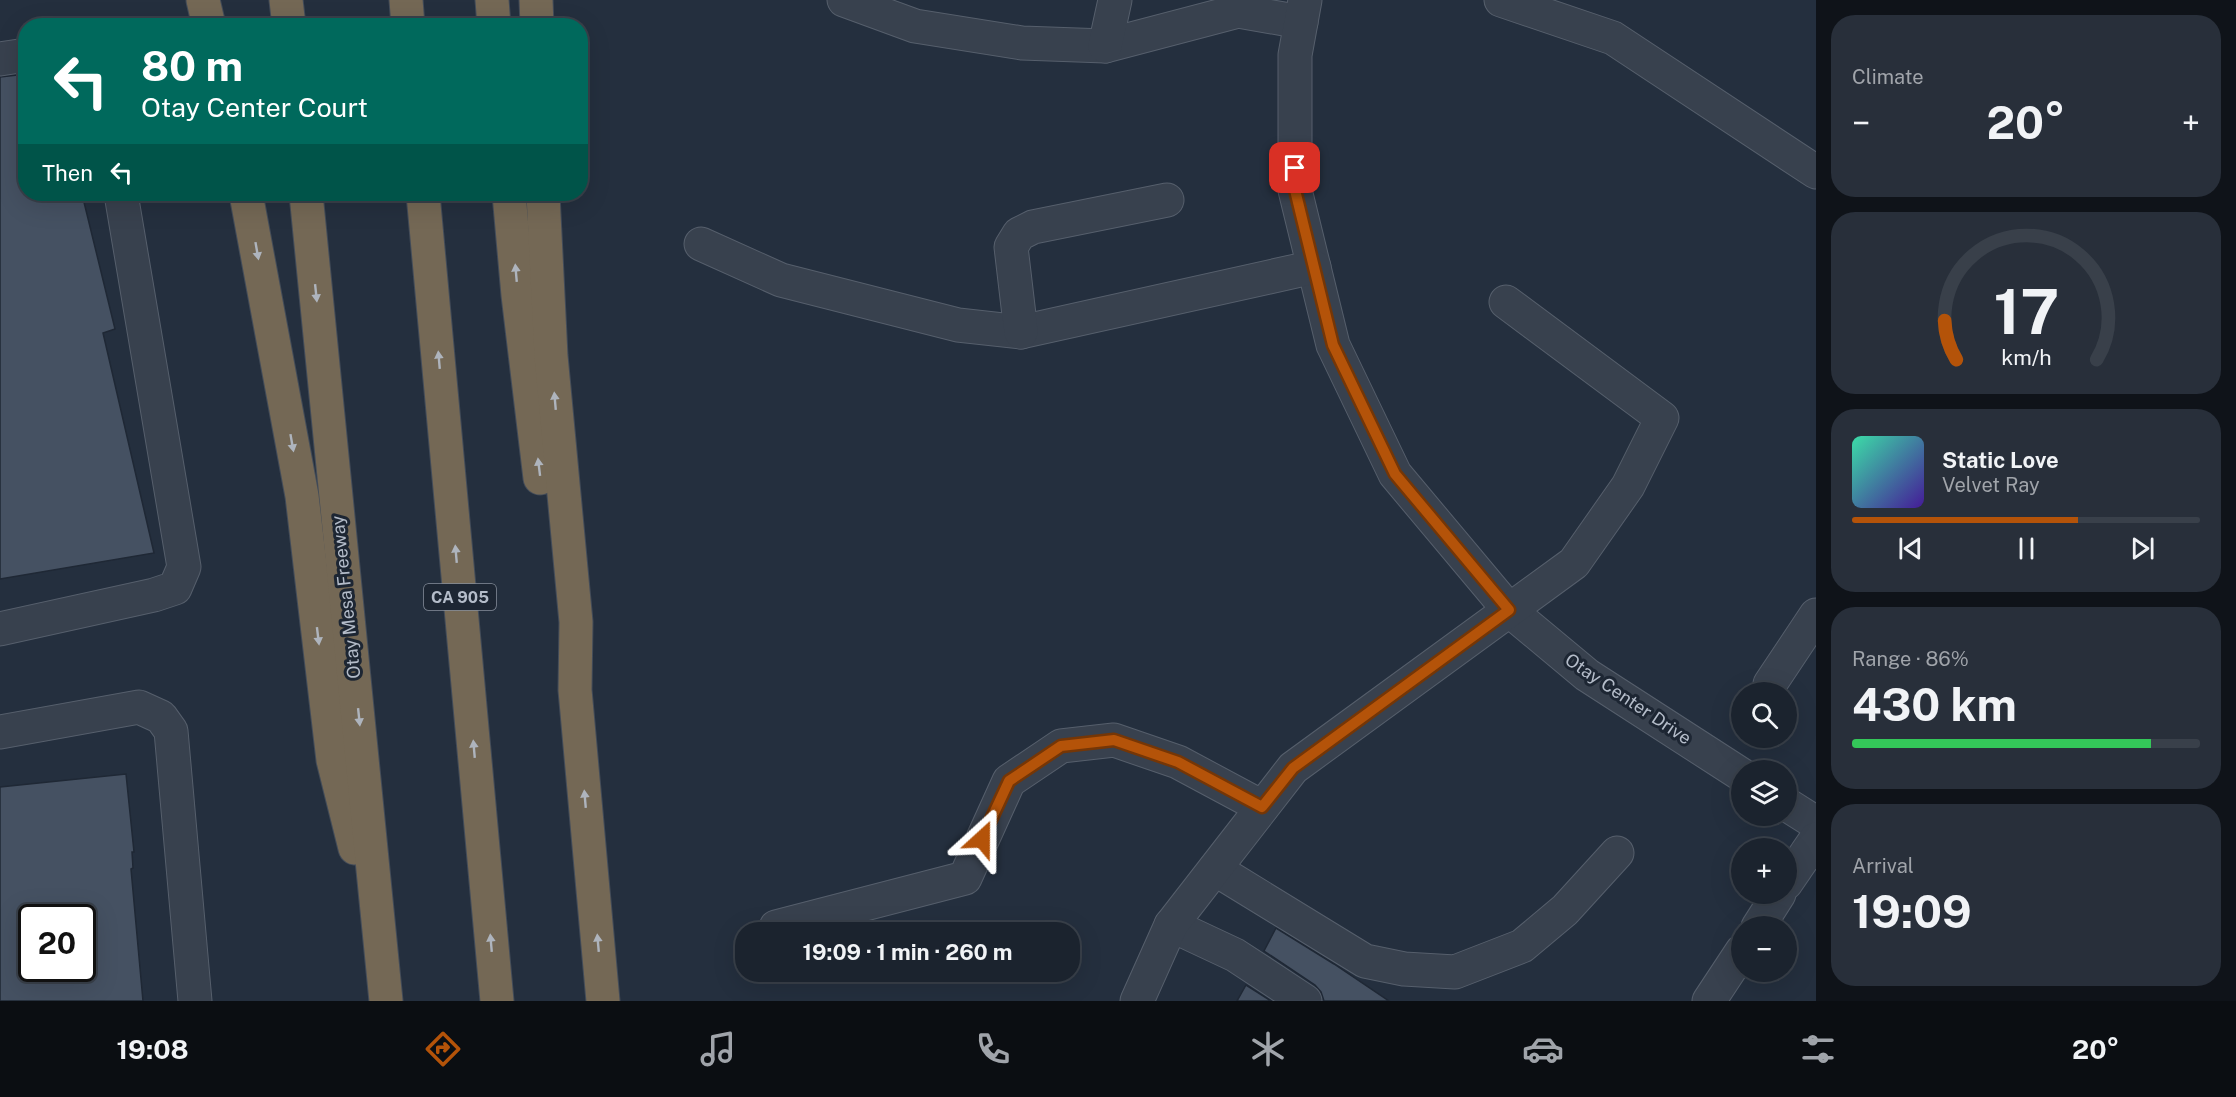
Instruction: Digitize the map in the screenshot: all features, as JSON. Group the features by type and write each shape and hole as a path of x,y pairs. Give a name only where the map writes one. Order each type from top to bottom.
{"highway":[{"path":"203,0 207,18"},
{"path":"286,0 288,18"},
{"path":"406,0 407,18"},
{"path":"492,0 493,18"},
{"path":"536,0 537,18"},
{"path":"247,201 302,496 333,760 383,963"},
{"name":"Otay Mesa Freeway","path":"307,201 386,1001"},
{"name":"CA 905","path":"424,201 497,1001"},
{"path":"510,201 518,295 558,626 575,690"},
{"path":"543,201 551,356 576,622 575,690 603,1001"}],"street":[{"path":"844,0 890,8 915,26 1022,43 1105,46 1238,10 1303,11"},
{"path":"1105,46 1115,0"},
{"path":"1501,0 1612,38 1816,172"},
{"name":"Otay Center Drive","path":"1303,11 1295,55 1295,190 1333,345 1395,474 1509,610 1587,675 1731,767"},
{"path":"0,59 18,56"},
{"path":"1021,332 1011,247 1019,234 1033,227 1167,200"},
{"path":"0,629 154,595 175,588 184,567 122,201"},
{"path":"701,244 781,280 958,325 1021,332 1314,267"},
{"path":"1137,1001 1172,925 1293,768 1574,563 1628,486 1662,418 1506,302"},
{"path":"1771,682 1816,615"},
{"path":"0,732 139,707 161,717 171,730 195,1001"},
{"path":"795,922 965,878 1009,781 1061,746 1114,740 1178,762 1262,807"},
{"path":"1797,811 1816,822"},
{"path":"1797,867 1816,839"},
{"path":"1215,869 1365,961 1404,969 1455,972 1522,946 1565,910 1617,853"},
{"path":"1172,925 1235,955 1305,1001"},
{"path":"1709,1001 1731,968"}],"building":[{"path":"18,75 18,201 84,201 115,329 103,333 154,553 0,579 0,77"},
{"path":"126,774 134,852 132,852 133,868 131,869 143,1001 0,1001 0,787"},
{"path":"1276,928 1389,1001 1324,1001 1315,985 1264,951"},
{"path":"1246,985 1271,1001 1237,1001"}],"route":[{"path":"982,839 1009,781 1061,746 1114,740 1178,762 1262,807 1293,768 1509,610 1395,474 1333,345 1295,190 1295,168"}]}
